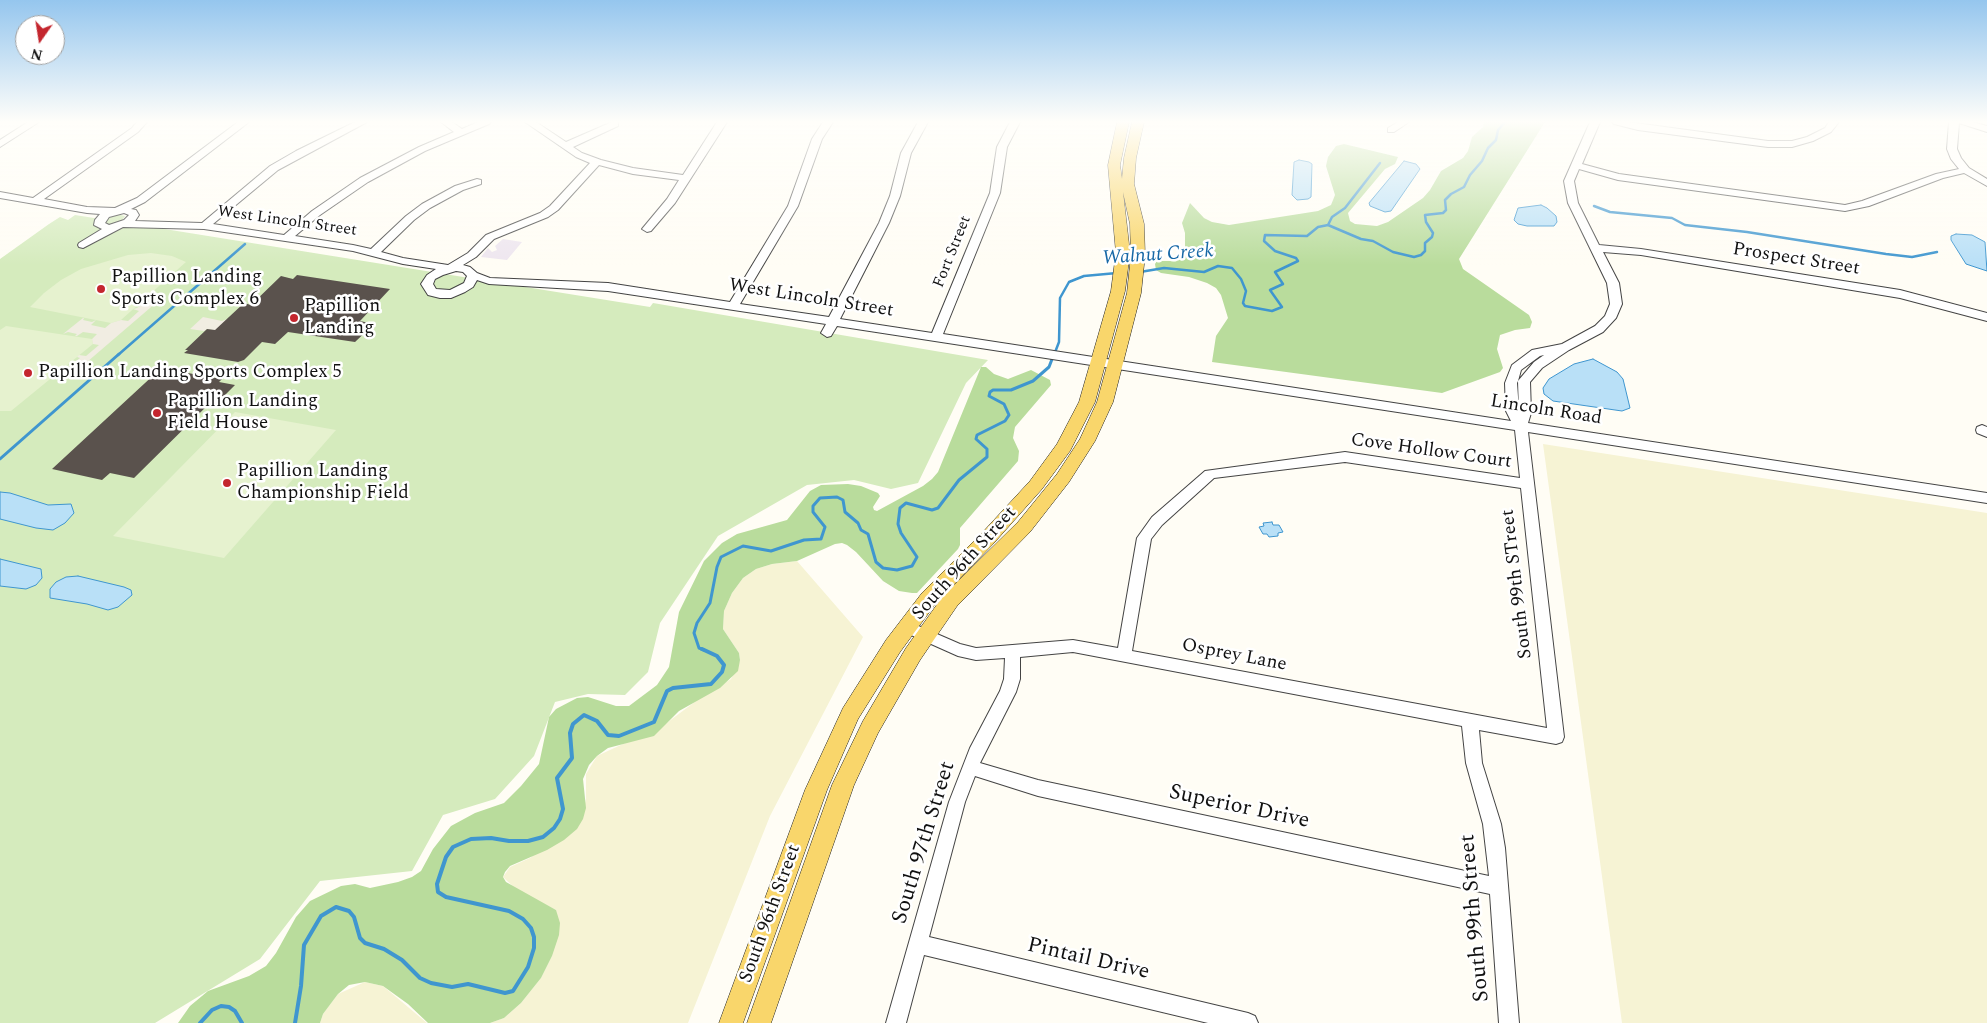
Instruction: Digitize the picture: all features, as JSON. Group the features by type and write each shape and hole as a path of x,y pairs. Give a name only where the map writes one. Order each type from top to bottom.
{"main road":[{"name":"South 96th Street","path":"760,1023 843,785 870,727 926,636 950,601 1024,527 1063,478 1087,441 1112,384 1108,365 1123,253 1114,170"},
{"name":"South 96th Street","path":"731,1023 820,782 850,714 929,598 988,538 1049,468 1080,417 1093,386 1108,365 1134,293 1138,256 1137,224 1128,184 1129,170"}],"street":[{"path":"35,200 78,170"},
{"path":"141,200 133,214 124,224 112,228 83,245 100,223 117,211 141,200 181,170"},
{"path":"204,226 272,170"},
{"path":"287,238 316,213 382,170"},
{"path":"427,284 435,274 472,256 490,238 544,215 554,208 588,170"},
{"path":"628,170 686,178"},
{"path":"647,229 671,201 691,170"},
{"path":"733,306 793,206 806,170"},
{"path":"827,333 884,222 895,196 902,170"},
{"name":"Fort Street","path":"936,337 994,193 999,170"},
{"path":"1521,426 1512,411 1511,383 1516,368 1536,354 1565,347 1599,329 1614,311 1616,304 1615,290 1597,248 1573,203 1569,181 1573,170"},
{"path":"1594,170 1618,176 1845,208 1865,204 1940,176 1965,170 1987,183"},
{"path":"375,252 426,206 459,188 477,182"},
{"path":"0,195 87,210 117,211 133,214"},
{"path":"87,210 88,214 100,223 112,228"},
{"name":"West Lincoln Street","path":"133,214 161,220 164,224"},
{"name":"West Lincoln Street","path":"124,224 204,226 375,252 403,261 450,268"},
{"name":"Prospect Street","path":"1597,248 1641,252 1900,294 1987,317"},
{"path":"461,290 469,285 472,256"},
{"name":"West Lincoln Street","path":"403,261 422,274 432,292 440,294 515,284"},
{"path":"450,268 461,268 471,273"},
{"name":"West Lincoln Street","path":"471,273 489,281 608,288 833,321 1108,365"},
{"name":"Lincoln Road","path":"1108,365 1987,498"},
{"name":"South 99th STreet","path":"1521,426 1556,737"},
{"name":"Cove Hollow Court","path":"1124,655 1144,538 1157,521 1210,474 1345,457 1527,484"},
{"name":"Osprey Lane","path":"907,628 958,650 976,654 1073,646 1556,737"},
{"name":"South 97th Street","path":"896,1023 947,832 970,767 986,732 1008,692 1012,679 1013,651"},
{"name":"South 99th Street","path":"1470,721 1474,763 1495,840 1509,1023"},
{"name":"Superior Drive","path":"970,767 1038,788 1499,887"},
{"name":"Pintail Drive","path":"918,944 1205,1018 1248,1023"}],"shaded area":[{"path":"503,239 522,242 507,260 481,257 488,248 492,252 497,250 495,246"},
{"path":"145,299 157,302 80,368 67,366 80,358 77,357 79,355 86,356 99,345 93,344 92,339 97,334 83,332 75,336 77,334 68,332 63,334 83,318 83,320 92,322 96,320 91,325 105,328 111,323 121,320 128,321 139,311 133,309 145,302 143,301"},
{"path":"203,317 222,321 227,319 224,332 190,329"},
{"path":"1543,444 1987,513 1987,1023 1622,1023"},
{"path":"797,561 863,637 770,816 688,1023 490,1023 504,1018 521,1003 541,978 552,956 556,910 517,890 503,877 510,867 530,858 581,821 586,799 586,774 597,756 664,725 696,701 731,679 740,660 739,653 723,629 724,611 732,593 743,578 756,569 772,564"},
{"path":"365,982 383,986 427,1023 320,1023 323,1014 338,994"}],"green space":[{"path":"1327,170 1384,170 1348,213 1350,221 1355,224 1377,226 1388,222 1423,198 1441,171 1515,170 1459,259 1463,269 1529,315 1532,322 1530,328 1500,335 1497,349 1503,368 1500,372 1442,393 1212,362 1216,336 1228,318 1221,295 1216,288 1207,283 1189,277 1161,273 1156,270 1155,264 1157,261 1175,261 1185,257 1185,233 1182,223 1190,203 1204,218 1212,222 1229,225 1318,211 1331,205 1335,195"},
{"name":"Papillion Landing","path":"75,215 107,220 112,216 121,215 125,216 121,222 650,307 653,303 988,360 966,383 918,483 891,489 854,480 807,485 718,536 660,623 648,672 625,695 588,694 555,702 534,756 495,799 443,815 412,871 320,881 260,959 155,1023 0,1023 0,259 60,217 68,220"},
{"name":"Papillion Landing Sports Complex 6","path":"151,253 172,256 186,262 121,320 111,323 30,307 61,280 81,269 128,255"},
{"name":"Papillion Landing Sports Complex 5","path":"6,326 92,339 93,344 11,411 0,411 0,330"},
{"path":"981,367 986,367 994,374 1008,379 1031,370 1050,380 1051,385 1015,427 1013,438 1019,451 1018,461 960,528 960,545 958,549 917,593 899,591 883,581 856,552 842,543 835,544 797,561 772,564 756,569 743,578 732,593 724,611 723,629 739,653 738,671 720,688 679,711 654,736 608,748 597,756 589,765 583,779 586,808 583,819 577,829 564,840 547,850 510,866 505,872 503,877 506,882 556,910 560,923 559,935 552,956 541,978 521,1003 504,1018 490,1023 428,1023 408,1004 383,986 365,982 349,985 338,994 323,1014 320,1023 178,1023 190,1006 208,991 249,976 266,966 276,953 296,917 310,901 341,886 355,884 370,888 412,877 421,871 433,849 451,826 475,813 504,803 539,764 549,717 556,709 577,698 588,697 616,706 629,706 657,685 669,667 679,612 704,561 722,543 737,534 787,520 810,491 821,485 848,484 861,486 878,493 880,496 873,507 877,511 923,486 932,479 938,472"},
{"name":"Papillion Landing Championship Field","path":"235,412 336,430 224,558 113,536"}],"water":[{"path":"1294,170 1312,170 1311,197 1297,200 1292,195"},
{"path":"1397,170 1419,170 1391,211 1385,212 1370,206 1369,203"},
{"path":"1541,205 1556,216 1557,222 1554,226 1527,226 1518,224 1514,220 1518,208"},
{"path":"1956,234 1972,235 1985,242 1987,271 1966,264 1951,240 1951,236"},
{"path":"1593,359 1617,372 1623,379 1630,408 1622,411 1553,401 1544,394 1543,388 1549,379 1574,364"},
{"path":"0,492 10,493 48,505 71,504 74,513 65,523 53,530 0,519"},
{"path":"1272,522 1273,525 1279,525 1283,532 1278,533 1278,536 1269,537 1267,534 1263,534 1259,527 1264,526 1263,523"},
{"path":"0,559 41,569 42,578 36,585 26,589 0,586"},
{"path":"78,576 124,587 131,590 132,595 118,607 108,610 87,604 50,598 50,589 56,582 66,577"}],"building":[{"name":"Papillion Landing","path":"297,275 390,289 360,321 374,324 355,342 288,332 275,344 262,342 244,360 238,362 184,353 207,329 215,330 244,303 251,305 281,276 293,279"},
{"name":"Papillion Landing Field House","path":"165,369 222,379 219,382 235,385 220,400 214,399 134,478 110,473 102,480 52,469 158,371"}],"waterway":[{"path":"1328,225 1332,217 1345,208 1375,170"},
{"name":"Walnut Creek","path":"1328,225 1361,239 1373,241 1393,252 1414,257 1421,255 1425,251 1425,243 1432,237 1433,233 1426,222 1425,215 1443,213 1446,210 1445,200 1451,194 1464,187 1475,170"},
{"path":"1594,206 1610,212 1672,218 1685,225 1747,232 1886,254 1912,257 1937,252"},
{"name":"Walnut Creek","path":"1140,272 1164,268 1204,272 1218,266 1232,268 1241,279 1246,291 1243,303 1245,306 1272,311 1282,307 1270,290 1283,284 1275,272 1298,261 1296,258 1275,251 1264,241 1265,235 1307,236 1318,227 1328,225"},
{"path":"118,355 245,244"},
{"name":"Walnut Creek","path":"1054,355 1059,342 1060,298 1069,282 1084,276 1117,273"},
{"path":"0,459 119,354"},
{"name":"Walnut Creek","path":"704,650 699,648 694,633 697,623 710,603 717,567 721,557 743,546 771,551 804,540 821,539 825,527 813,512 813,506 820,498 837,497 843,500 845,512 858,523 861,530 868,534 876,562 883,568 897,570 912,566 917,557 901,533 898,524 900,508 906,503 932,510 938,508 959,480 987,457 987,449 976,439 977,435 1005,421 1009,415 1004,404 989,396 990,392 993,390 1011,390 1033,381 1049,367 1054,354"},
{"name":"Walnut Creek","path":"295,1023 301,986 304,945 321,916 336,907 349,911 354,917 360,938 365,943 384,949 402,960 420,978 431,983 452,987 468,984 505,993 513,991 528,967 534,948 534,937 531,928 523,919 509,911 446,897 438,892 437,884 446,857 453,847 471,839 491,838 509,841 528,841 543,837 554,828 560,819 563,809 557,778 572,758 570,733 573,724 584,715 597,721 608,735 619,736 654,722 667,691 673,688 711,684 722,672 724,665 717,656 702,649"},
{"name":"Walnut Creek","path":"200,1023 212,1010 221,1006 229,1007 235,1011 242,1023"}],"place":[{"name":"Papillion Landing Sports Complex 6","path":"101,289"},
{"name":"Papillion Landing","path":"294,318"},
{"name":"Papillion Landing Sports Complex 5","path":"28,373"},
{"name":"Papillion Landing Field House","path":"157,413"},
{"name":"Papillion Landing Championship Field","path":"227,483"}]}
